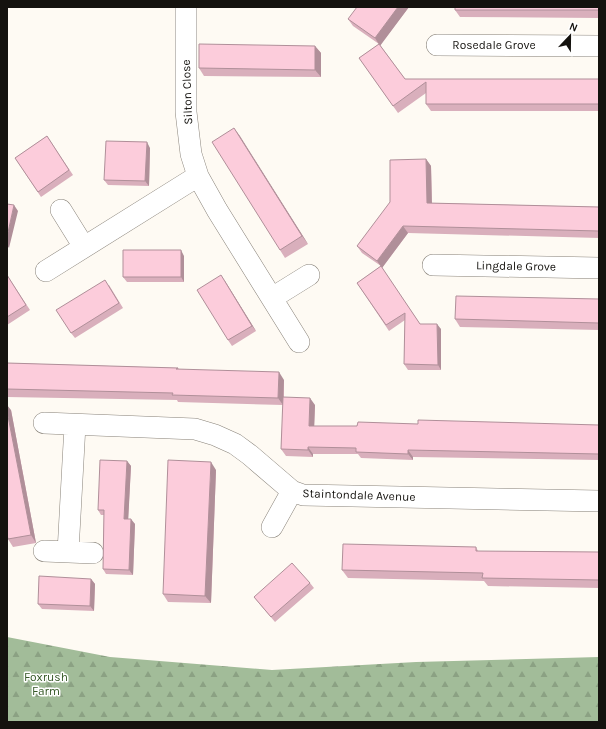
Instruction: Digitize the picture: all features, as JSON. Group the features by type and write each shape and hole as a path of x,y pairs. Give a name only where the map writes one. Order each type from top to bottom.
{"street":[{"name":"Silton Close","path":"186,7 186,112 191,154 198,176 217,210 299,342"},
{"name":"Rosedale Grove","path":"437,45 599,46"},
{"path":"46,271 198,176"},
{"path":"61,210 84,247"},
{"name":"Lingdale Grove","path":"433,265 599,268"},
{"path":"272,298 308,275"},
{"name":"Staintondale Avenue","path":"44,423 195,429 215,435 235,444 292,491 303,495 599,500"},
{"path":"68,552 75,425"},
{"path":"272,527 292,491"},
{"path":"44,551 93,553"}],"green space":[{"name":"Foxrush Farm","path":"7,637 110,657 272,670 416,662 599,657 599,722 7,722"}],"building":[{"path":"357,7 398,7 375,38 348,19"},
{"path":"455,7 599,7 599,10 455,10"},
{"path":"199,44 315,46 315,70 199,68"},
{"path":"379,44 405,79 599,79 599,104 426,104 426,82 393,106 359,58"},
{"path":"234,128 302,236 280,250 212,142"},
{"path":"47,136 69,170 38,192 15,158"},
{"path":"106,141 147,142 145,181 104,180"},
{"path":"426,159 427,203 599,207 599,231 403,226 377,261 357,246 390,202 390,160"},
{"path":"7,204 14,205 7,237"},
{"path":"123,250 181,250 181,277 123,277"},
{"path":"381,266 420,324 437,324 438,365 404,364 405,313 386,325 357,283"},
{"path":"7,275 26,305 7,317"},
{"path":"221,275 252,326 228,340 197,290"},
{"path":"105,280 119,303 71,333 56,310"},
{"path":"456,296 599,299 599,323 455,319"},
{"path":"7,363 279,372 278,398 172,395 173,393 7,389"},
{"path":"283,397 310,398 309,426 357,426 358,422 418,424 418,420 599,425 599,454 408,450 408,454 356,452 356,448 308,447 308,450 281,449"},
{"path":"7,411 31,535 8,539 7,535"},
{"path":"100,460 127,461 124,519 131,519 129,570 103,569 104,510 98,510"},
{"path":"168,460 211,462 205,596 163,594"},
{"path":"343,544 476,547 476,551 599,552 599,580 482,578 483,573 342,570"},
{"path":"292,563 310,583 271,617 254,597"},
{"path":"39,576 91,579 90,606 38,604"}]}
